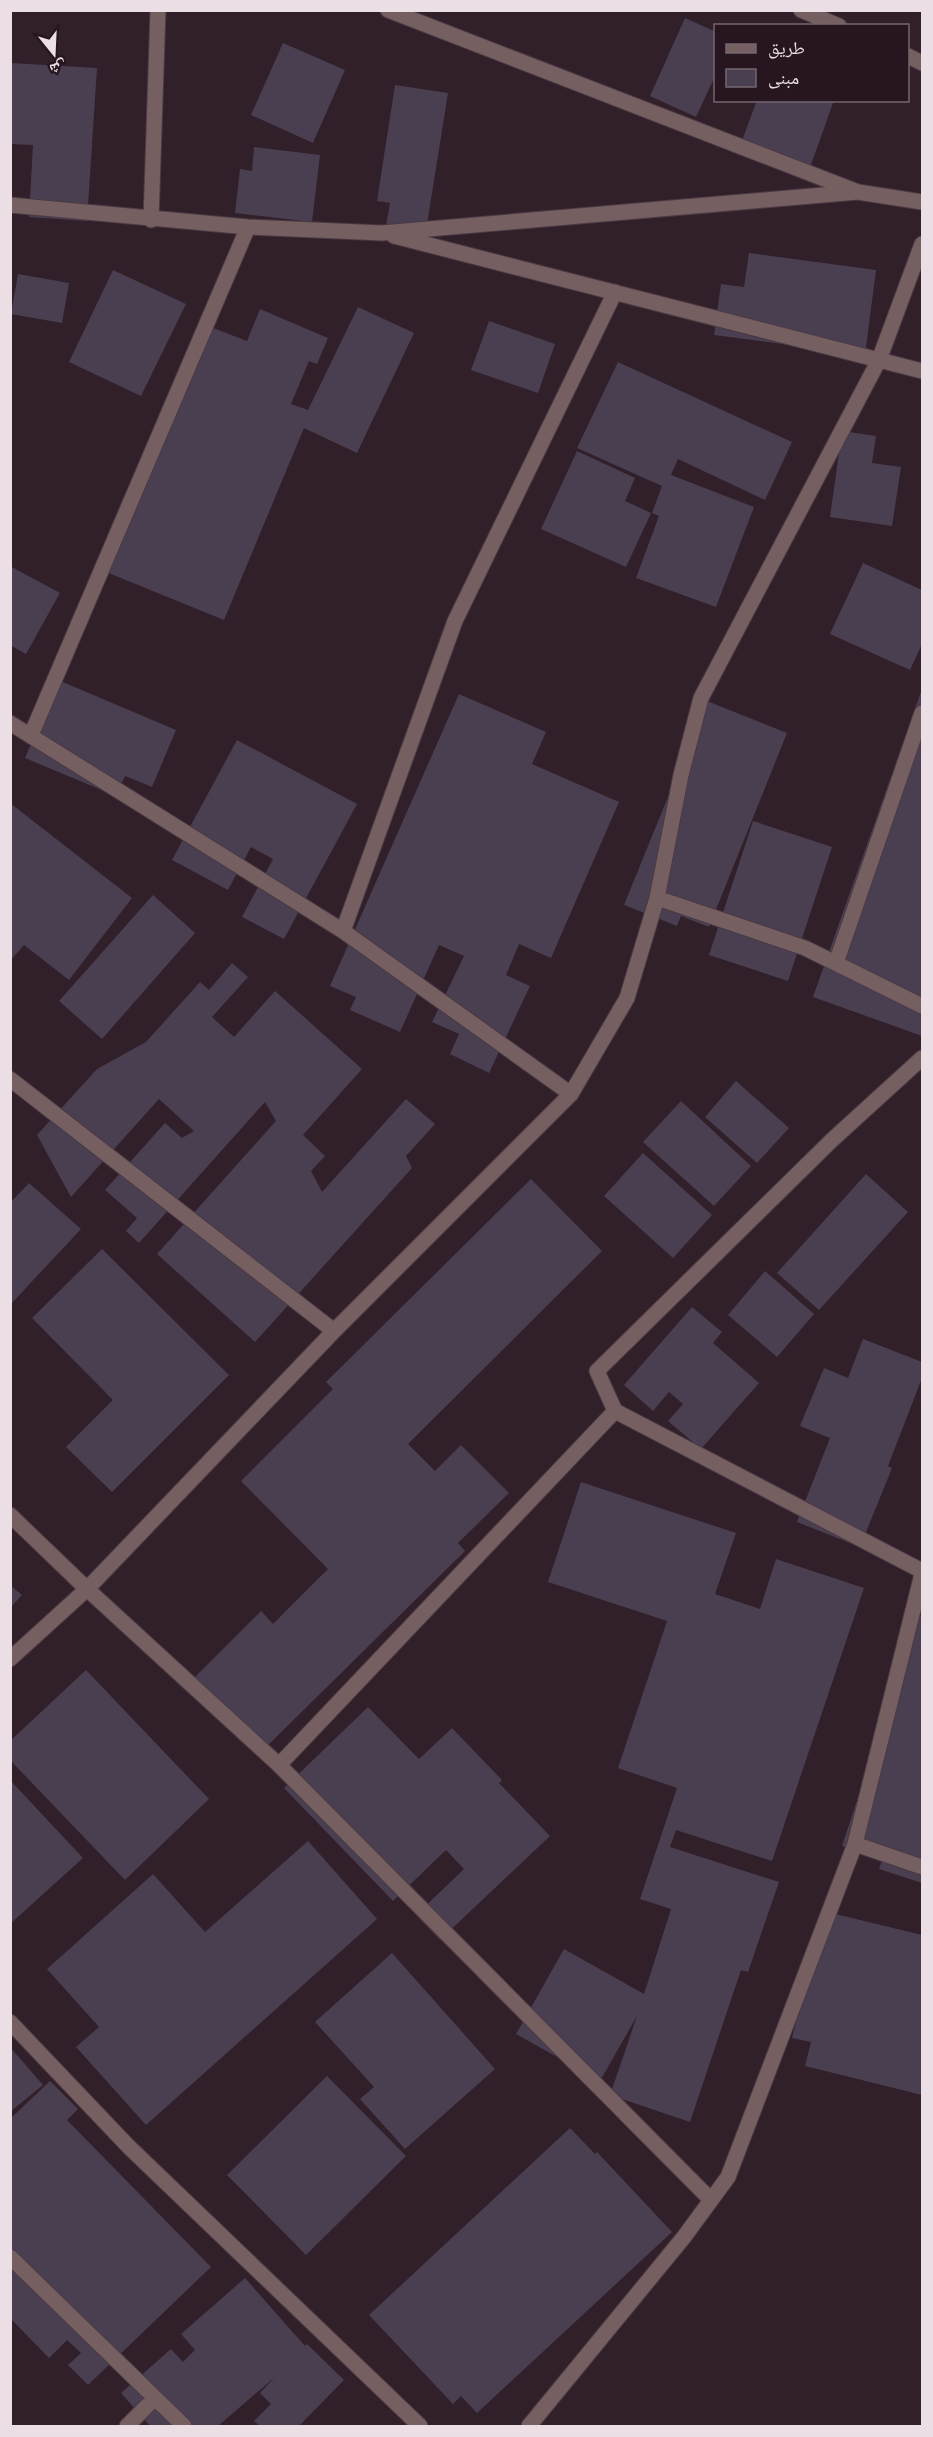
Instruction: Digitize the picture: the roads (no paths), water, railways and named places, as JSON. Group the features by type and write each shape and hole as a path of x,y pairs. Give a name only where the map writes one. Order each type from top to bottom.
{"street":[{"path":"151,220 158,10"},
{"path":"388,10 858,192 922,202"},
{"path":"801,10 834,24"},
{"path":"10,206 151,220 382,233 858,192"},
{"path":"31,735 248,227"},
{"path":"382,233 922,371"},
{"path":"10,1659 87,1589 334,1331 571,1094 627,998 657,898 681,775 701,698 879,360 922,244"},
{"path":"343,931 455,621 615,292"},
{"path":"836,963 922,713"},
{"path":"10,723 343,931 571,1094"},
{"path":"657,898 806,948 922,1006"},
{"path":"529,2427 684,2238 728,2176 855,1844 922,1573 615,1411 597,1371 832,1140 922,1058"},
{"path":"10,1079 334,1331"},
{"path":"279,1765 615,1411"},
{"path":"10,1515 279,1765 711,2200"},
{"path":"855,1844 922,1867"},
{"path":"10,2022 129,2147 420,2427"},
{"path":"10,2257 184,2427"},
{"path":"127,2427 155,2398"}]}
